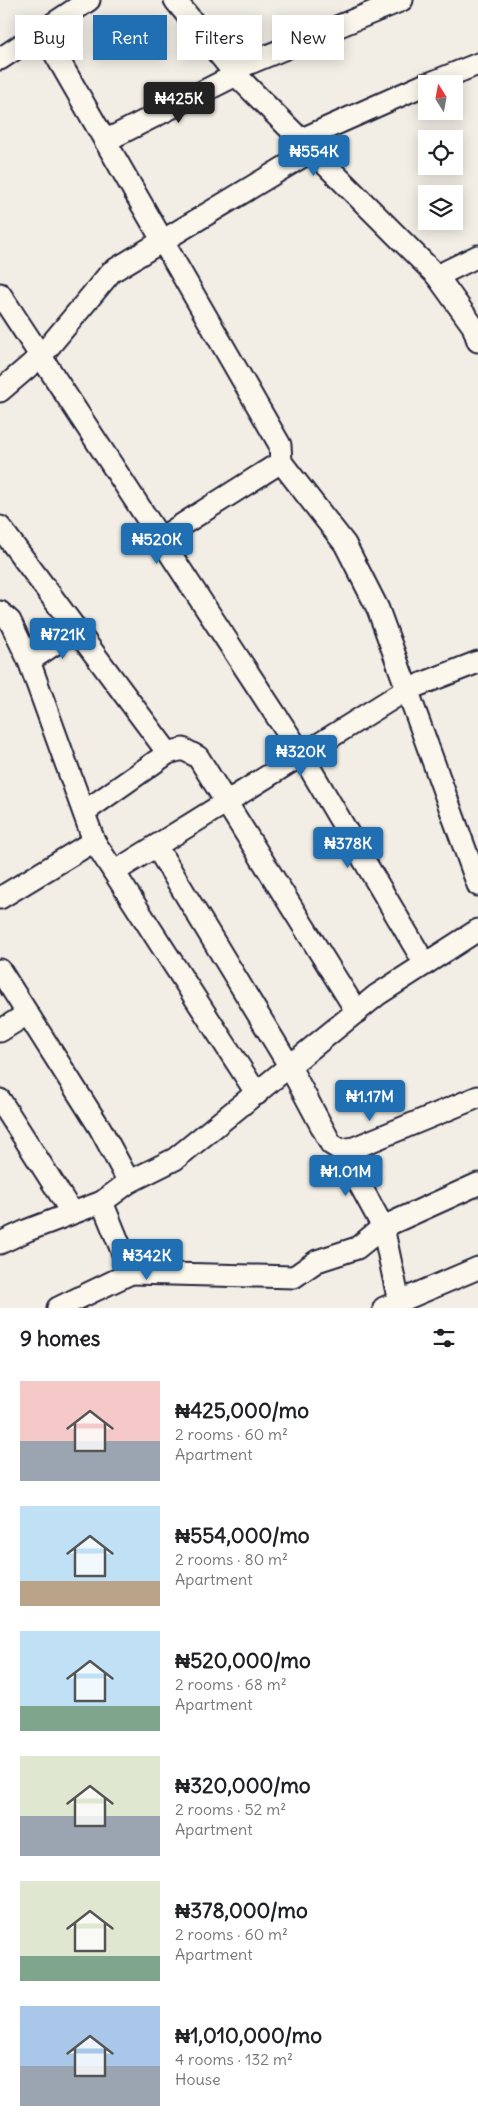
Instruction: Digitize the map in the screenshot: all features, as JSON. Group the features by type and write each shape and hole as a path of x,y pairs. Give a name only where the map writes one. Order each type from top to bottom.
{"street":[{"path":"66,15 89,0"},
{"path":"105,141 235,72 402,0"},
{"path":"180,2 235,72 437,276 473,326 478,341"},
{"path":"0,59 15,49"},
{"path":"59,60 280,445 281,462 345,544 378,609 478,886"},
{"path":"450,75 478,64"},
{"path":"0,391 42,355 111,272 162,241 308,145 418,89"},
{"path":"437,276 478,256"},
{"path":"0,294 42,355 302,755 425,964"},
{"path":"161,538 281,462"},
{"path":"0,527 77,628 168,753"},
{"path":"0,612 10,621 29,661 94,841 257,1094"},
{"path":"29,661 77,628"},
{"path":"114,872 406,690 478,662"},
{"path":"84,812 168,753 183,749 198,757 357,1012"},
{"path":"0,898 94,841"},
{"path":"156,846 290,1067 331,1144 341,1150 383,1227 392,1305 478,1268"},
{"path":"0,1244 102,1202 129,1182 175,1159 377,995 478,930"},
{"path":"0,970 100,1128 129,1182"},
{"path":"0,1031 27,1014"},
{"path":"341,1150 354,1148 478,1097"},
{"path":"0,1100 72,1213"},
{"path":"58,1308 131,1273 294,1277 317,1261 357,1248 383,1227 478,1184"},
{"path":"102,1202 131,1273"}]}
